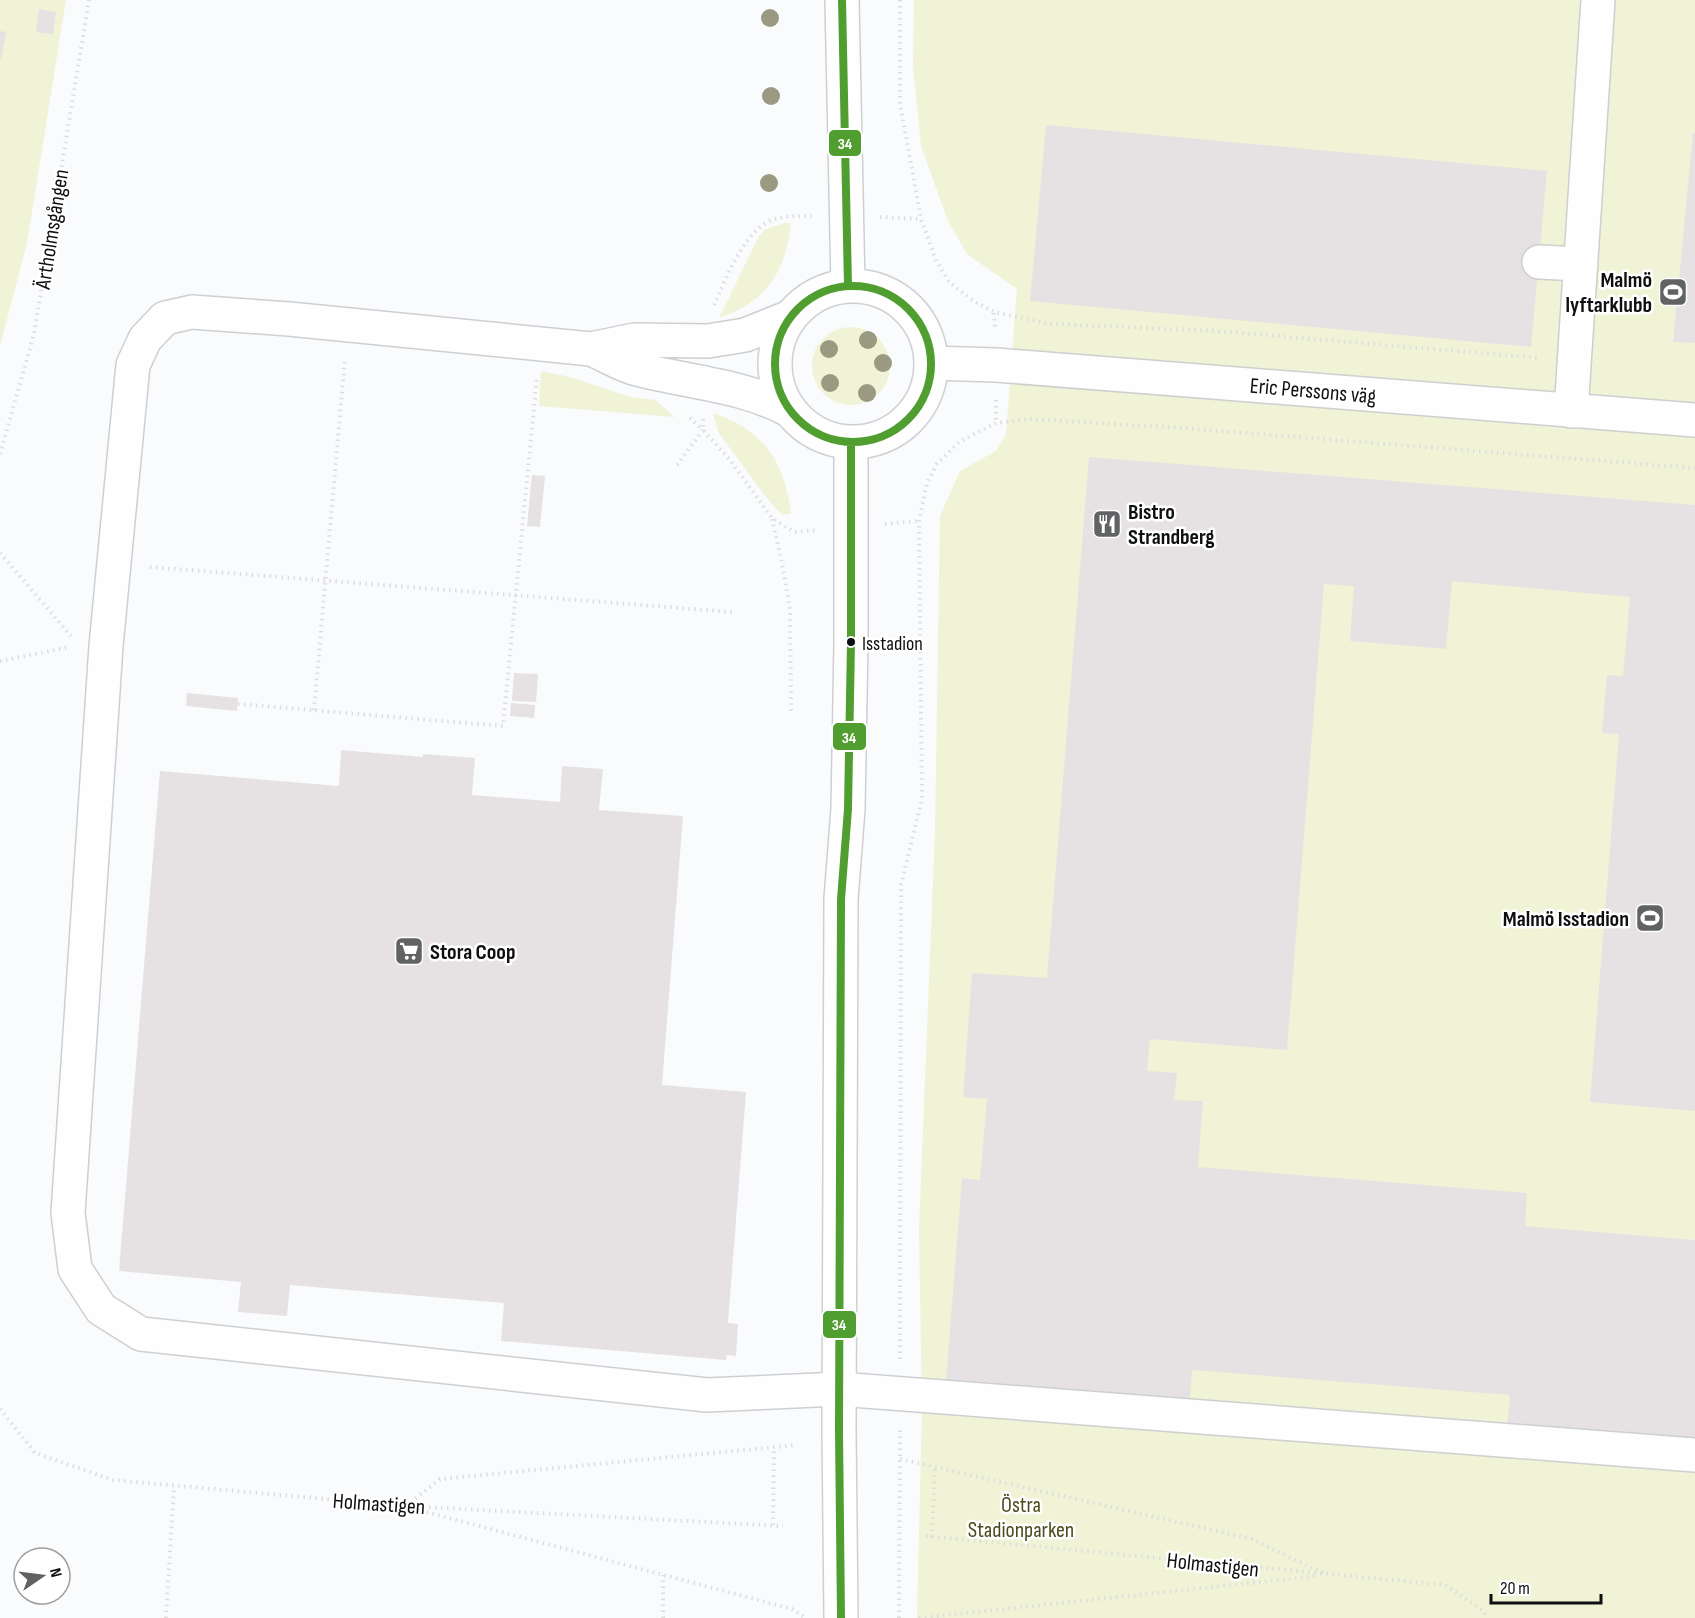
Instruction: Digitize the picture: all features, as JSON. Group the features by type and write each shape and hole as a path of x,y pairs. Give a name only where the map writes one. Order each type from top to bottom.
{"main road":[{"path":"842,0 848,286"},
{"path":"1571,411 1598,0"},
{"path":"1539,262 1581,264"},
{"path":"848,286 872,288 894,298 913,314 925,336 931,363 928,385 918,409 900,428 876,439 851,443 816,434 801,423 789,410 780,394 774,362 780,336 790,317 806,301 826,291 848,286"},
{"path":"790,317 745,335 708,341 634,340 591,349 348,324 192,312 165,318 145,339 133,365 113,565 92,645 68,1214 75,1269 101,1309 141,1334 707,1395 839,1389 1695,1455"},
{"path":"591,349 635,368 745,392 769,399 789,410"},
{"name":"Eric Perssons väg","path":"931,363 996,365 1695,420"},
{"path":"841,1618 839,1389 841,899 848,797 851,443"}],"path":[{"name":"Ärtholmsgången","path":"0,454 34,334 89,0"},
{"path":"900,0 900,104 921,219 928,243 948,282 975,302 994,312 1051,324 1216,331 1574,361"},
{"path":"314,710 348,324"},
{"path":"238,704 504,726 540,344"},
{"path":"899,1618 901,885 922,799 919,521 927,483 937,464 959,442 996,423 1030,419 1181,428 1695,468"},
{"path":"676,465 703,430"},
{"path":"772,518 790,609 791,711"},
{"path":"0,553 92,645"},
{"path":"113,565 732,612"},
{"path":"893,642 920,641"},
{"path":"0,662 92,645"},
{"name":"Holmastigen","path":"0,1409 35,1453 113,1480 405,1506 783,1526"},
{"path":"405,1506 441,1479 797,1445"},
{"path":"773,1525 774,1447"},
{"path":"900,1459 1252,1539 1328,1575"},
{"path":"932,1537 934,1467"},
{"path":"166,1618 174,1486"},
{"path":"405,1506 792,1609 807,1618"},
{"name":"Holmastigen","path":"926,1536 1444,1585 1484,1611 1485,1618"},
{"path":"663,1575 663,1618"},
{"path":"919,1618 1328,1575"}],"green space":[{"path":"0,0 66,0 27,243 0,346"},
{"name":"Östra Stadionparken","path":"914,0 1695,0 1695,1618 917,1618 922,1408 919,1229 935,832 940,516 960,471 996,451 1006,434 1017,289 967,254 948,221 921,146 913,66"},
{"path":"791,223 788,241 784,257 771,283 750,303 719,318 759,236 764,230"},
{"path":"851,327 866,330 879,338 887,351 890,366 887,381 879,394 866,402 851,405 836,402 823,394 815,381 812,366 815,351 823,338 836,330"},
{"path":"541,371 570,377 630,397 655,400 675,417 539,406"},
{"path":"713,413 746,429 769,450 783,479 791,514 782,514 766,497 718,432"}],"building":[{"path":"39,9 56,12 53,34 36,32"},
{"path":"0,31 6,32 1,59 0,59"},
{"path":"1046,125 1547,171 1531,347 1030,301"},
{"path":"1693,133 1695,133 1695,343 1673,342"},
{"path":"1089,457 1695,505 1695,1111 1590,1102 1619,734 1602,733 1607,675 1623,676 1630,597 1452,581 1446,649 1350,641 1354,586 1324,584 1287,1050 1150,1039 1147,1071 1177,1073 1174,1100 1203,1101 1198,1167 1527,1193 1525,1226 1695,1240 1695,1441 1507,1427 1510,1395 1192,1370 1189,1413 945,1393 962,1178 980,1180 987,1099 963,1097 972,973 1047,978"},
{"path":"532,475 545,476 540,527 527,526"},
{"path":"514,673 538,674 536,702 512,701"},
{"path":"187,693 238,698 237,711 186,706"},
{"path":"511,703 535,705 534,718 510,716"},
{"name":"Stora Coop","path":"341,750 423,757 423,754 475,758 472,795 560,802 562,766 603,769 599,810 683,816 662,1085 746,1092 728,1323 738,1324 736,1356 727,1355 726,1360 501,1341 504,1303 290,1285 287,1316 238,1312 241,1282 119,1271 160,771 339,786"}],"transit line":[{"name":"34","path":"842,0 848,286"},
{"name":"34","path":"853,286 883,292 908,309 925,334 931,364 925,394 908,419 883,436 853,442 823,436 798,419 781,394 775,364 781,334 798,309 823,292 853,286"},
{"name":"34","path":"841,1618 839,1430 841,899 848,809 851,443"}],"place":[{"name":"Malmö lyftarklubb","path":"1673,292"},
{"name":"Bistro Strandberg","path":"1107,524"},
{"name":"Isstadion","path":"851,642"},
{"name":"Malmö Isstadion","path":"1650,918"},
{"name":"Stora Coop","path":"409,951"}]}
